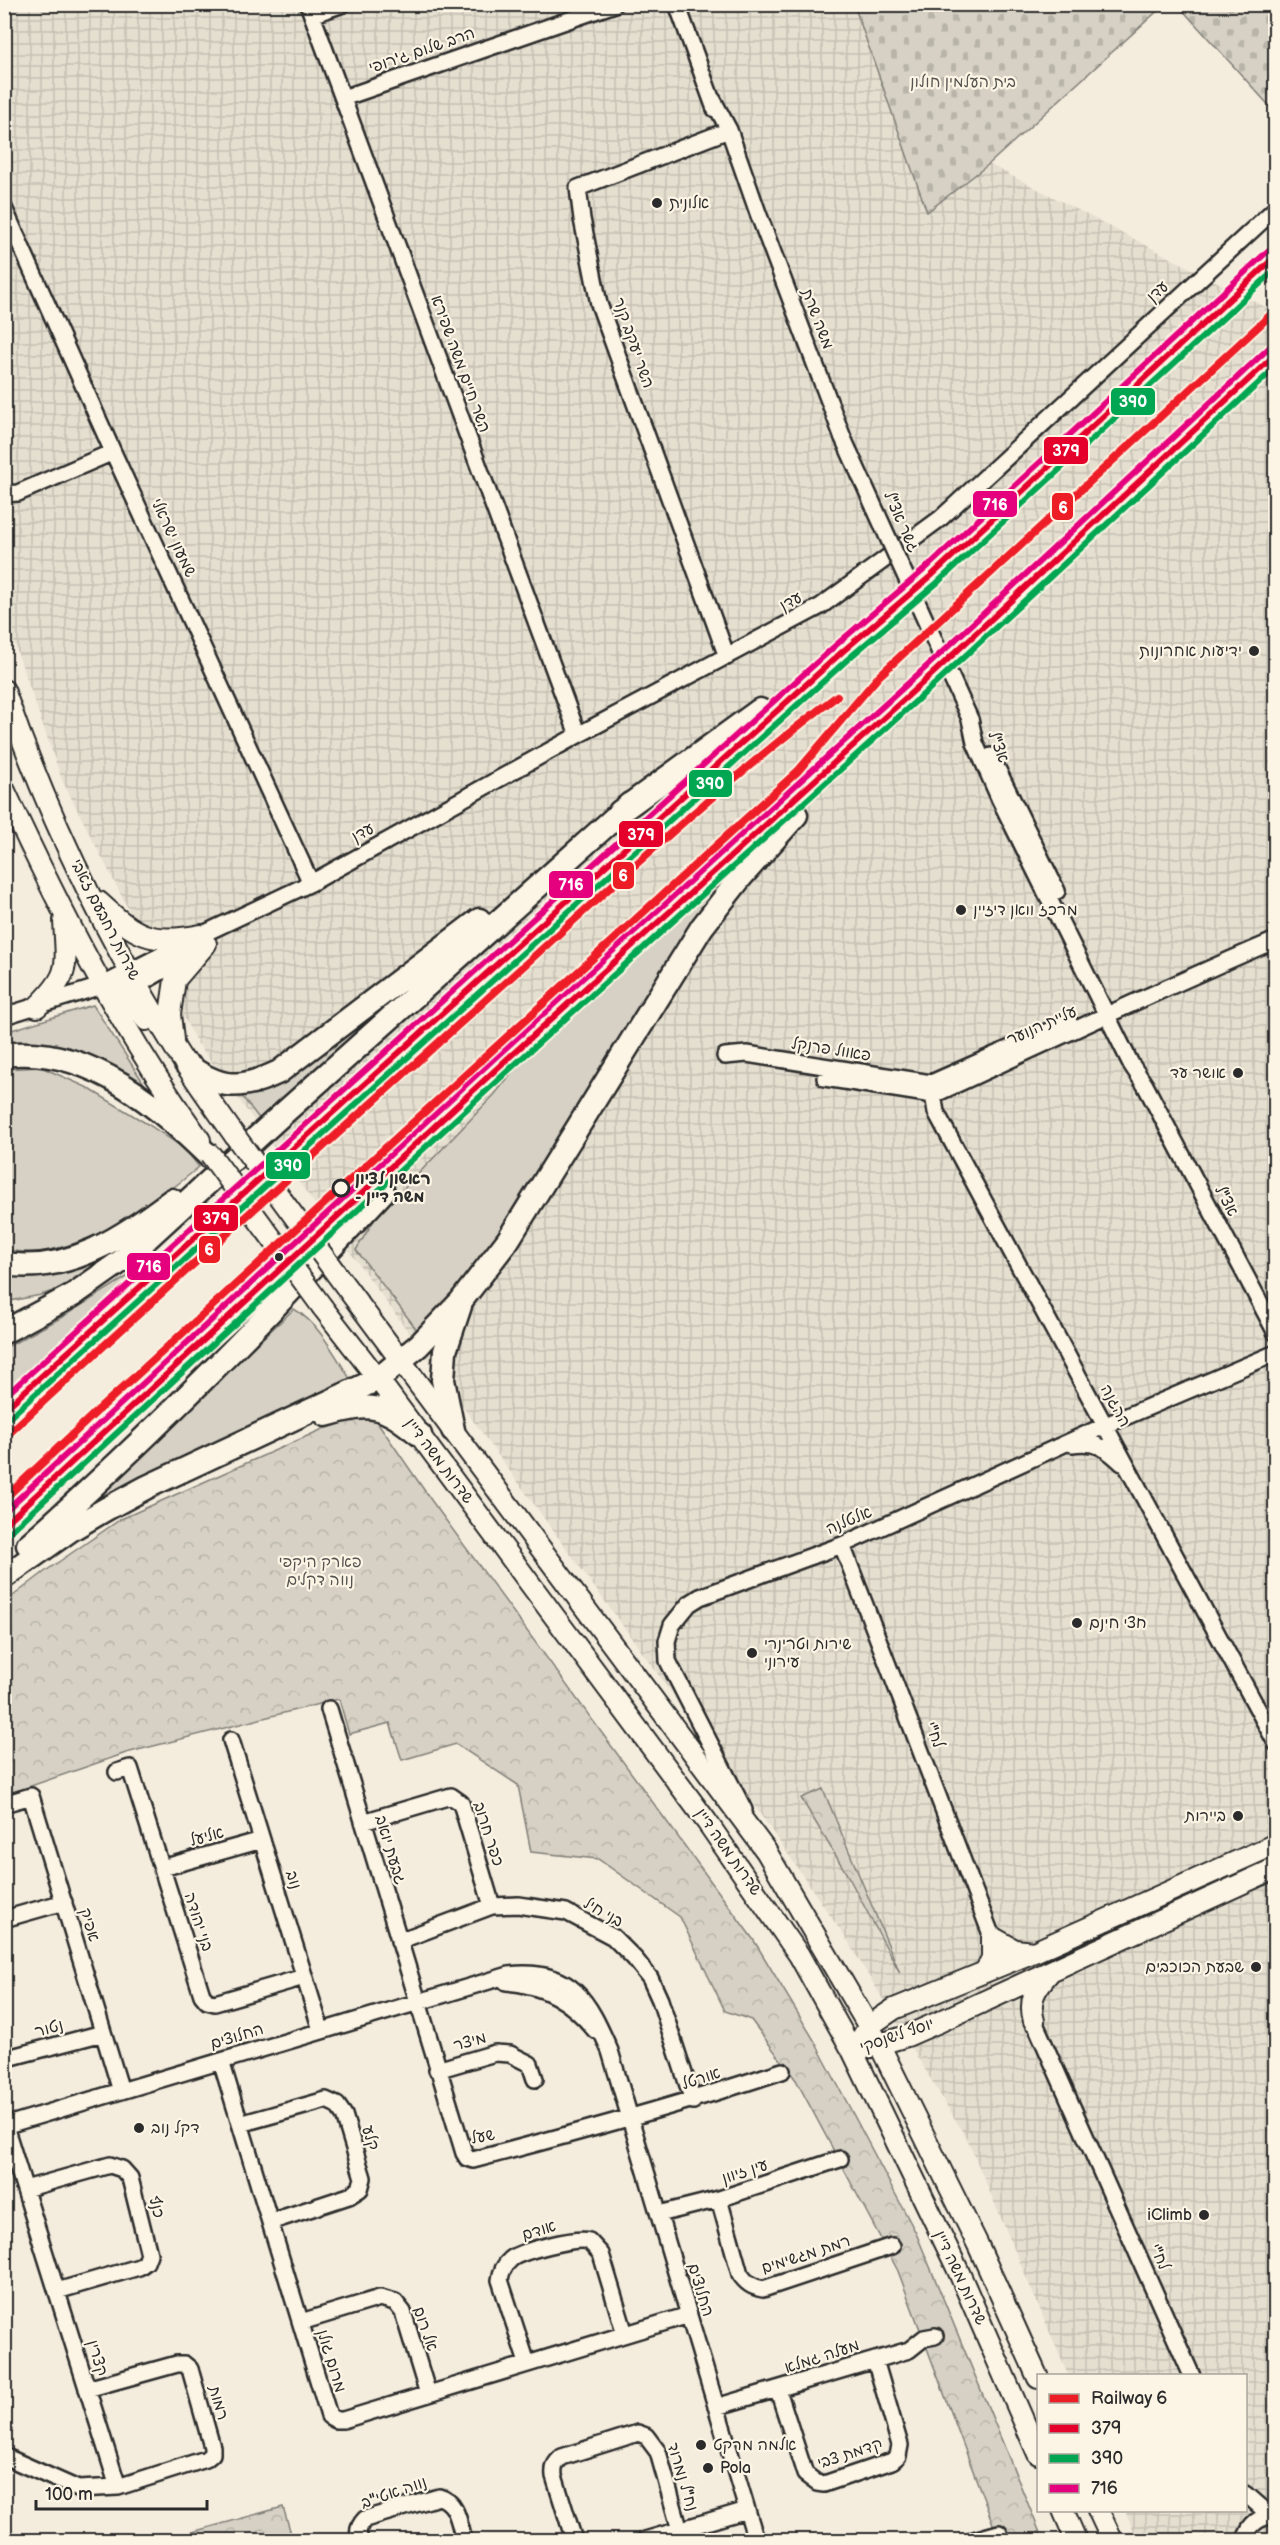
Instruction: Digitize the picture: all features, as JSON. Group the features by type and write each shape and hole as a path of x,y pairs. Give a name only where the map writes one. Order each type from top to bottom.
{"highway":[{"path":"4,1410 842,652 931,576 1275,256"},
{"path":"4,1525 505,1061 931,675 1275,354"},
{"path":"180,1055 204,1078 218,1083 242,1085 261,1081 279,1072 630,804 842,652"},
{"path":"4,1578 72,1529 106,1509 378,1379 402,1359 461,1301 508,1240 702,927 779,833 931,675"},
{"path":"4,1332 57,1304 99,1278 127,1257 276,1120 630,804"},
{"path":"4,1055 46,1054 103,1074 150,1103 212,1158"},
{"path":"4,1566 208,1378 272,1313 505,1061"},
{"path":"4,1264 36,1266 53,1263 75,1258 105,1246 141,1224 276,1120"},
{"path":"453,1430 442,1380 445,1352 461,1301"},
{"path":"4,1317 57,1304"},
{"path":"264,1432 346,1409 370,1407 382,1409 420,1435"}],"main road":[{"name":"שדרות רחבעם זאבי","path":"4,690 29,762 86,890 133,977 180,1055 235,1136"},
{"name":"שדרות רחבעם זאבי","path":"4,789 63,914 101,986 150,1067 212,1158 323,1308"},
{"path":"86,890 122,923 154,939 203,940"},
{"path":"37,1007 62,978 65,957 63,914"},
{"path":"180,1055 170,1014 175,980 203,940"},
{"path":"101,986 112,988 135,1003 193,1095 235,1136"},
{"name":"שדרות משה דיין","path":"235,1136 766,1851 879,2044 978,2245 1037,2377"},
{"name":"שדרות משה דיין","path":"323,1308 708,1821 798,1955 853,2052 957,2268 1037,2452"},
{"name":"יוסף לישנסקי","path":"853,2052 869,2026 894,2009 1034,1952 1275,1844"},
{"name":"יוסף לישנסקי","path":"853,2052 907,2036 1275,1868"},
{"path":"985,1972 992,1958 992,1937 1015,1950 1034,1952"},
{"path":"1034,2021 1030,2008 1032,1997 1049,1972"},
{"path":"995,1997 1023,2007 1034,2021"},
{"path":"1063,2512 1076,2541"},
{"path":"1098,2512 1112,2541"}],"street":[{"path":"310,10 343,4"},
{"name":"הרב שלום ג'רופי","path":"343,98 615,4"},
{"name":"משה שרת","path":"677,4 843,438"},
{"name":"השר חיים משה שפירא","path":"310,10 578,735"},
{"name":"השר יעקב קנר","path":"725,131 578,188 599,303 727,657"},
{"name":"שמעון ישראלי","path":"4,208 311,883"},
{"name":"עדן","path":"4,1016 133,977 821,606 941,518 1275,208"},
{"name":"גשר אצ\"ל","path":"843,438 970,719"},
{"path":"4,494 18,493 113,452"},
{"name":"אצ\"ל","path":"970,719 975,743 1000,800 1109,1010 1145,1085 1275,1333"},
{"name":"עליית הנוער","path":"932,1089 1109,1010 1275,940"},
{"name":"פאוול פרנקל","path":"725,1056 747,1054 825,1073 932,1089"},
{"name":"ההגנה","path":"932,1089 936,1112 1275,1743"},
{"name":"אלטלנה","path":"766,1851 668,1661 668,1641 672,1625 679,1614 700,1597 842,1545 1106,1425 1275,1353"},
{"path":"1063,1445 1087,1442 1098,1445 1108,1450 1131,1472"},
{"name":"לח\"י","path":"842,1545 992,1937"},
{"name":"גבעת יואב","path":"329,1709 417,2001"},
{"name":"נוב","path":"231,1740 321,2030"},
{"name":"בני יהודה","path":"117,1772 130,1768 202,1995 207,2001 215,2003 304,1977"},
{"name":"אפיק","path":"4,1804 31,1796 121,2091"},
{"name":"כפר חרוב","path":"363,1822 452,1796 461,1803 492,1906"},
{"name":"אליעל","path":"162,1868 262,1840"},
{"path":"4,1919 64,1902"},
{"name":"בני חיל","path":"399,1941 492,1906 518,1905 567,1912 613,1938 635,1959 650,1978 660,2000 693,2101"},
{"name":"החלוצים","path":"5,2126 479,1982 521,1983 563,1998 588,2020 610,2051 756,2541"},
{"name":"שעל","path":"417,2001 437,2070 467,2158 473,2160 630,2119"},
{"name":"לח\"י","path":"1034,2021 1191,2374"},
{"name":"נטור","path":"4,2059 103,2033"},
{"name":"מיצר","path":"437,2070 495,2053 510,2054 530,2064 535,2079"},
{"name":"מרום גולן","path":"221,2061 329,2416 336,2420 343,2420 689,2315"},
{"name":"אורטל","path":"630,2119 693,2101 782,2071"},
{"name":"קלע","path":"240,2124 326,2100 337,2105 344,2115 363,2178 360,2189 349,2196 270,2222"},
{"name":"קצרין","path":"5,2126 118,2487"},
{"name":"עין זיוון","path":"659,2214 719,2199 840,2159"},
{"name":"כנף","path":"25,2189 110,2165 122,2169 130,2178 149,2254 146,2262 140,2267 57,2291"},
{"name":"רמת מגשימים","path":"719,2199 740,2274 753,2287 763,2289 886,2248"},
{"name":"אודם","path":"528,2363 500,2280 502,2270 512,2258 571,2240 589,2241 601,2254 625,2334"},
{"name":"אל רום","path":"301,2322 380,2298 395,2302 403,2312 428,2394"},
{"name":"מעלה גמלא","path":"716,2408 909,2350 932,2336"},
{"name":"קדמת צבי","path":"778,2390 805,2474 817,2483 825,2484 891,2461 897,2456 900,2445 875,2360"},
{"name":"רמות","path":"87,2389 177,2364 184,2364 190,2369 212,2454 206,2459 118,2487"},
{"name":"נח\"ל נמרוד","path":"574,2541 554,2476 553,2468 556,2462 562,2457 638,2433 646,2436 658,2452 680,2530"},
{"path":"4,2456 78,2489 118,2487"},
{"path":"1247,2496 1273,2516"},
{"name":"נווה אטי\"ב","path":"360,2541 358,2534 360,2525 365,2519 439,2497 448,2499 453,2505 464,2541"},
{"path":"1247,2508 1250,2518 1247,2534"},
{"path":"645,2541 747,2510"},
{"path":"1247,2534 1258,2519 1273,2516"},
{"path":"974,2541 997,2533"}],"shaded area":[{"path":"4,5 854,5 927,212 989,164 1275,312 1275,2540 1138,2540 1125,2512 1247,2512 1247,2374 1068,2374 968,2141 849,1943 768,1825 196,1041 62,780 5,617"}],"green space":[{"name":"בית העלמין חולון","path":"854,4 1164,5 989,164 927,212"},
{"path":"1178,5 1275,5 1275,112"},
{"path":"709,890 716,896 473,1271 418,1331 356,1250 374,1220 494,1095 518,1066"},
{"path":"93,1005 147,1088 107,1064 5,1047 5,1032"},
{"path":"355,1028 364,1034 261,1121 241,1095 260,1094 263,1087 317,1058"},
{"path":"41,1067 86,1087 149,1125 185,1149 199,1167 143,1209 124,1221 82,1241 37,1252 5,1250 4,1069"},
{"path":"142,1232 68,1286 41,1295 5,1302 4,1275 40,1276 58,1272 93,1258"},
{"path":"141,1268 5,1395 5,1348 64,1316"},
{"path":"294,1309 320,1332 352,1382 94,1507 87,1503"},
{"name":"פארק היקפי נווה דקלים","path":"352,1416 374,1417 431,1500 753,1939 814,2040 916,2233 1043,2540 999,2540 898,2271 796,2080 751,2020 725,2011 680,1917 598,1859 531,1852 518,1785 456,1744 402,1760 390,1723 349,1734 339,1699 126,1753 5,1795 5,1602 121,1519"},
{"path":"823,1789 900,1973 848,1876 801,1798"},
{"path":"283,2507 293,2540 163,2540"}],"rail line":[{"name":"6","path":"4,1499 95,1413 798,771 879,676 1276,310"},
{"name":"6","path":"4,1438 188,1268 664,839 749,766 837,696"}],"transit line":[{"name":"716","path":"4,1397 836,645 925,569 1270,249"},
{"name":"379","path":"4,1410 842,652 931,576 1276,256"},
{"name":"390","path":"10,1417 848,659 937,583 1276,269"},
{"name":"716","path":"4,1512 499,1054 925,668 1270,347"},
{"name":"379","path":"4,1525 505,1061 931,675 1276,354"},
{"name":"390","path":"10,1532 511,1068 937,682 1276,367"}],"place":[{"name":"אלונית","path":"657,203"},
{"name":"ידיעות אחרונות","path":"1254,651"},
{"name":"מרכז וואן דיזיין","path":"961,910"},
{"name":"אושר עד","path":"1238,1073"},
{"name":"ראשון לציון - משה דיין","path":"341,1188"},
{"name":"חצי חינם","path":"1077,1623"},
{"name":"שירות וטרינרי עירוני","path":"752,1653"},
{"name":"ביירות","path":"1238,1816"},
{"name":"שבעת הכוכבים","path":"1256,1967"},
{"name":"דקל נוב","path":"139,2128"},
{"name":"iClimb","path":"1204,2215"},
{"name":"אלמה מרקט","path":"701,2445"},
{"name":"Pola","path":"708,2468"}]}
